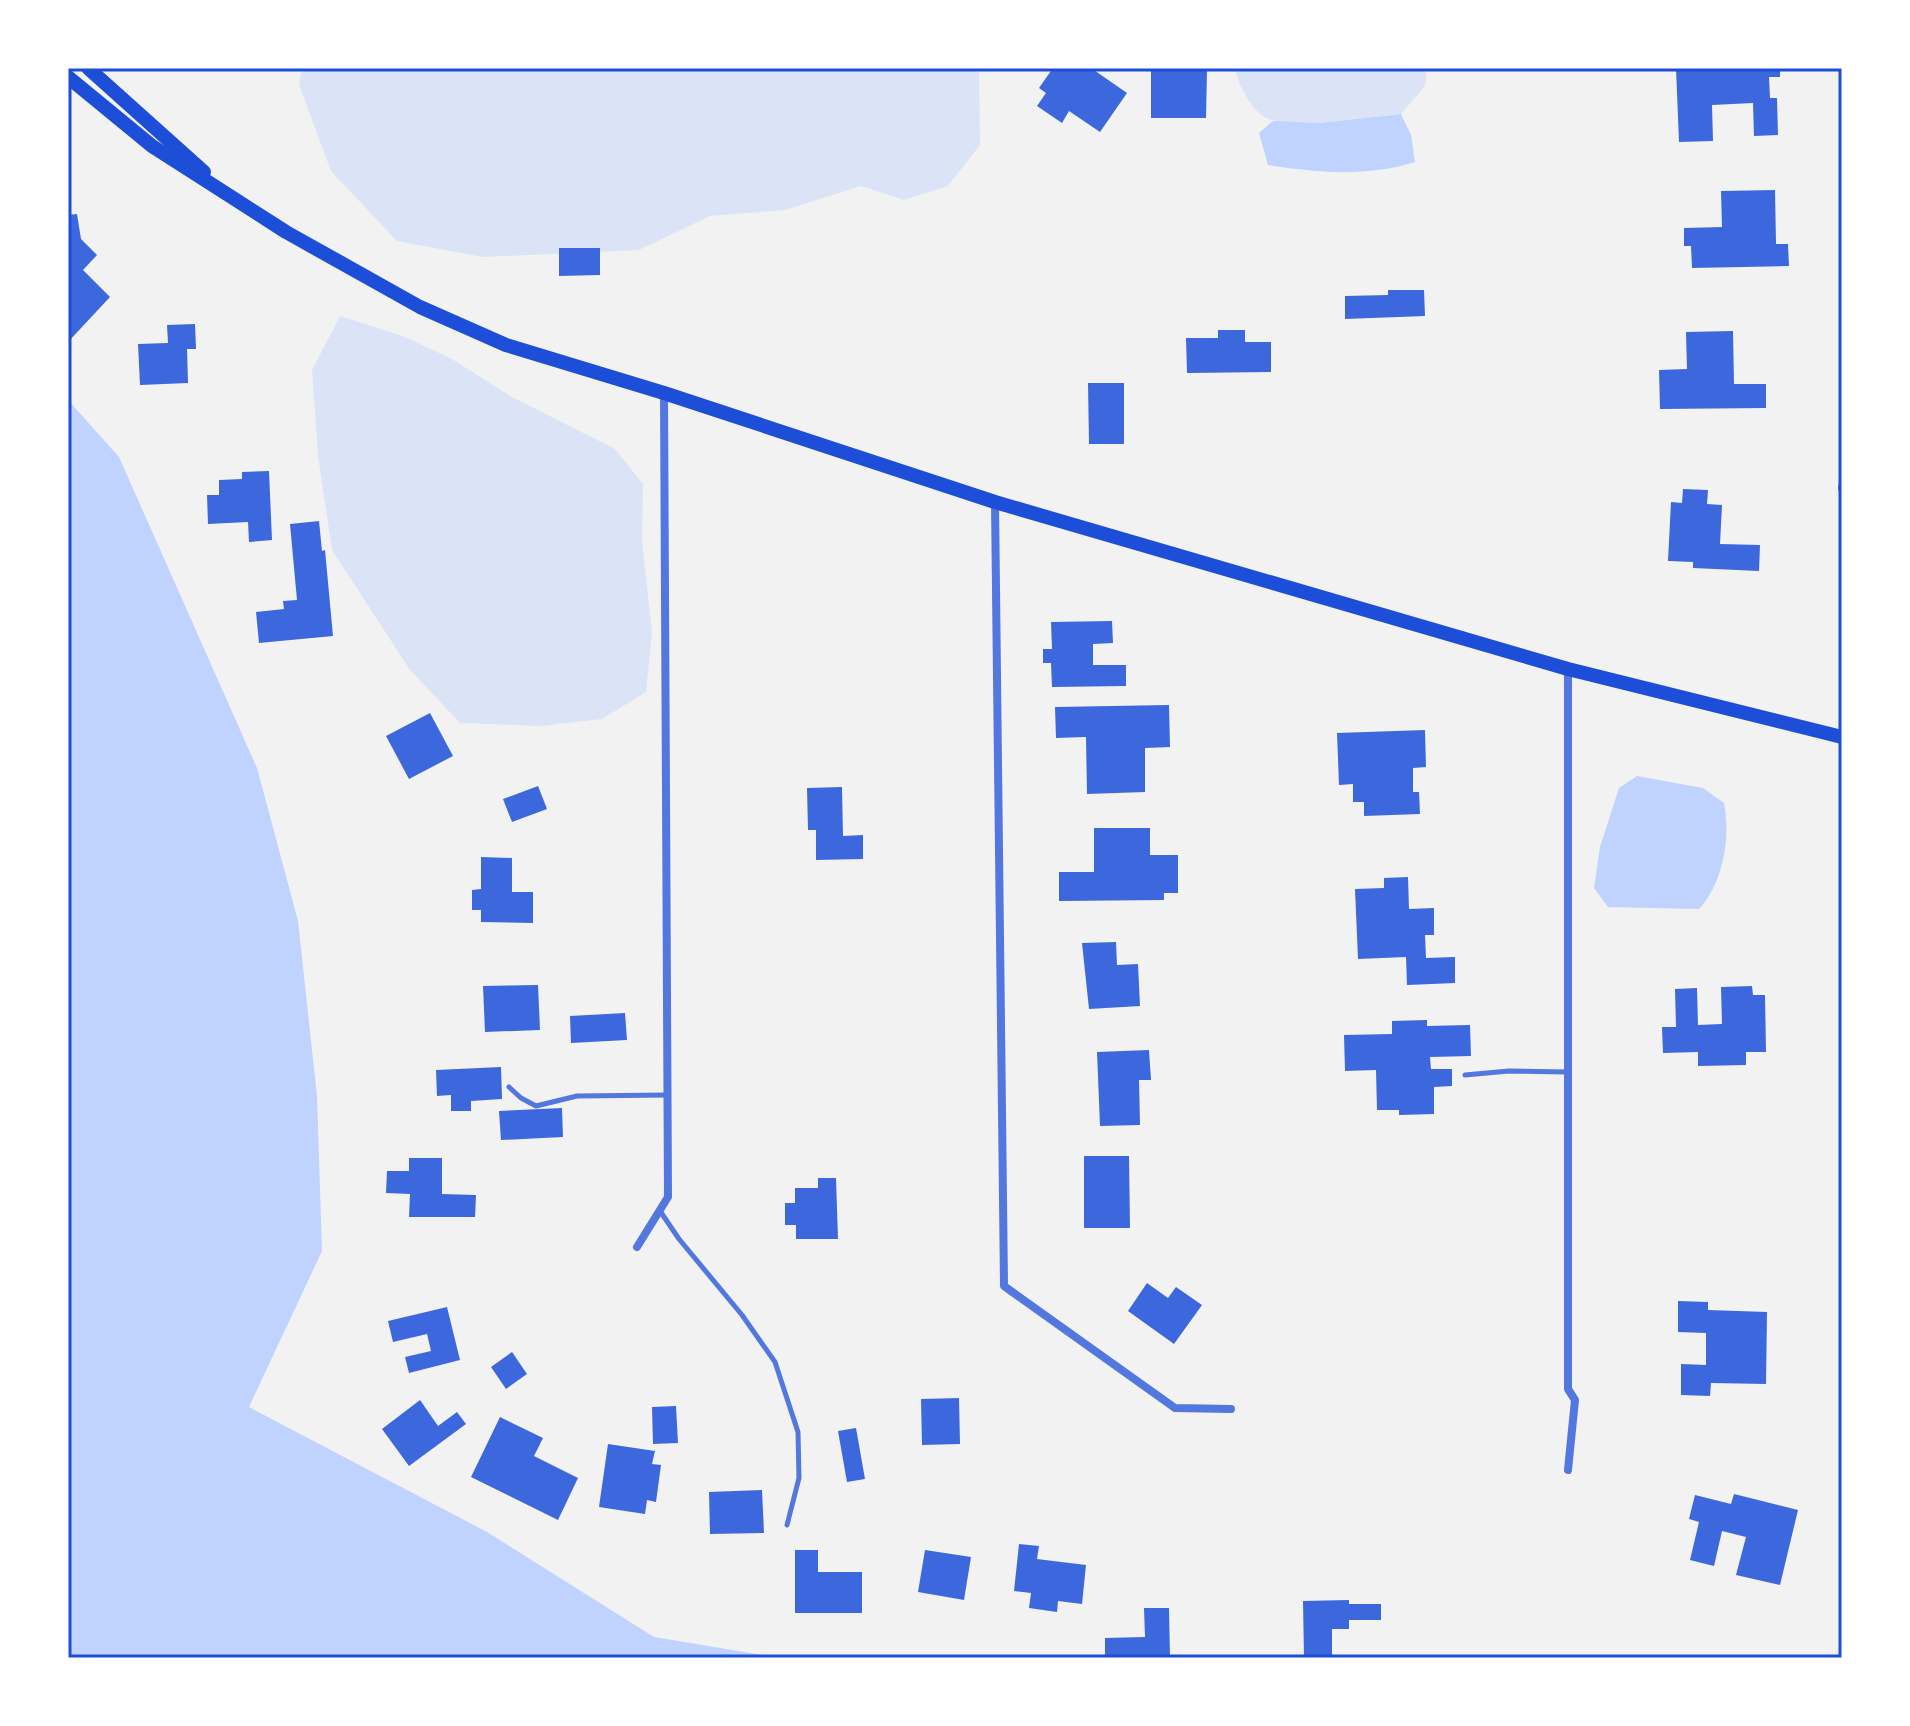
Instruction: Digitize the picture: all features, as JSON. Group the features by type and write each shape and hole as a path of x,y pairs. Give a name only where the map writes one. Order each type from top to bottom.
{"main road":[{"path":"88,68 238,201"},
{"path":"68,77 152,146 238,201 348,268 420,307 506,345 664,393 995,502 1568,669 1842,737"}],"street":[{"path":"637,1247 668,1197 664,393"},
{"path":"995,502 1004,1286 1175,1408 1231,1409"},
{"path":"1568,669 1568,1389 1575,1400 1568,1470"}],"lane":[{"path":"1465,1075 1509,1071 1568,1072"},
{"path":"509,1087 536,1106 577,1096 668,1095"},
{"path":"659,1210 775,1362 798,1432 799,1478 787,1525"}],"shaded area":[{"path":"302,68 979,68 980,145 948,186 904,200 861,186 785,210 710,216 639,250 483,257 397,241 331,171 299,85"},
{"path":"1234,68 1427,68 1425,86 1401,114 1291,123 1275,121 1258,112 1249,101"},
{"path":"340,316 403,336 452,359 512,397 615,449 643,484 642,540 652,632 646,692 602,719 541,726 460,723 410,670 332,550 318,456 312,370"}],"water":[{"path":"1401,114 1411,135 1415,162 1379,170 1323,172 1268,165 1259,133 1273,121 1320,123"},
{"path":"68,400 119,457 257,768 298,921 317,1096 322,1251 249,1407 487,1532 654,1637 780,1658 68,1658"},
{"path":"1637,776 1703,788 1724,803 1726,830 1723,859 1714,886 1699,909 1608,907 1594,888 1600,847 1619,788"}],"building":[{"path":"1053,68 1091,68 1127,93 1100,132 1069,111 1062,123 1037,106 1046,93 1039,88"},
{"path":"1151,68 1207,70 1206,118 1151,118"},
{"path":"1676,68 1780,68 1780,77 1769,77 1770,98 1777,98 1778,135 1754,136 1753,103 1712,105 1713,141 1679,142"},
{"path":"1775,190 1776,244 1788,244 1789,266 1692,268 1691,246 1684,246 1684,228 1722,227 1721,191"},
{"path":"77,214 81,239 97,255 83,270 110,297 68,342 68,215"},
{"path":"559,248 600,248 600,275 559,276"},
{"path":"1388,290 1424,290 1425,316 1345,319 1345,296 1388,295"},
{"path":"195,324 196,349 187,349 188,383 140,385 138,344 168,343 167,325"},
{"path":"1218,330 1245,330 1245,342 1271,342 1271,372 1187,373 1186,338 1218,338"},
{"path":"1733,331 1734,384 1766,384 1766,408 1660,409 1659,370 1687,369 1686,332"},
{"path":"1088,383 1124,383 1124,444 1089,444"},
{"path":"269,471 272,540 249,542 248,522 208,524 207,495 219,495 219,480 242,479 242,472"},
{"path":"1683,489 1708,490 1707,504 1722,505 1720,544 1760,545 1759,571 1693,568 1693,562 1668,561 1671,502 1682,503"},
{"path":"319,521 322,551 325,550 333,636 259,643 256,612 284,609 283,601 297,600 290,524"},
{"path":"1112,621 1113,643 1093,644 1093,665 1126,665 1126,686 1052,687 1051,663 1043,663 1043,649 1052,649 1051,622"},
{"path":"1169,705 1170,747 1145,748 1145,792 1087,794 1086,737 1056,738 1055,707"},
{"path":"430,713 453,756 409,779 386,736"},
{"path":"1425,730 1426,767 1413,768 1413,792 1419,792 1420,814 1364,816 1364,802 1353,802 1353,784 1339,785 1337,733"},
{"path":"538,786 547,809 512,822 503,799"},
{"path":"842,787 843,836 863,835 863,859 816,860 816,830 808,830 807,788"},
{"path":"1094,828 1150,828 1150,855 1178,855 1178,893 1164,893 1164,900 1059,901 1059,872 1094,872"},
{"path":"481,857 512,858 512,892 533,892 533,923 481,922 481,910 472,910 472,890 481,889"},
{"path":"1408,877 1409,909 1434,908 1434,935 1425,935 1426,958 1455,957 1455,983 1407,985 1406,957 1358,959 1355,889 1384,888 1384,878"},
{"path":"1116,942 1117,965 1138,964 1140,1006 1089,1009 1082,943"},
{"path":"538,985 540,1030 485,1032 483,986"},
{"path":"1752,986 1753,995 1765,995 1766,1052 1746,1052 1746,1065 1698,1066 1698,1052 1663,1053 1662,1027 1676,1027 1675,989 1697,988 1698,1025 1722,1024 1721,987"},
{"path":"625,1013 627,1040 571,1043 570,1016"},
{"path":"1427,1020 1427,1026 1470,1025 1471,1056 1430,1057 1431,1069 1452,1069 1452,1086 1434,1087 1434,1114 1399,1115 1399,1110 1377,1110 1376,1070 1345,1071 1344,1035 1392,1034 1392,1021"},
{"path":"1149,1050 1151,1080 1139,1080 1140,1125 1100,1126 1097,1052"},
{"path":"501,1067 502,1099 471,1101 471,1111 451,1111 451,1095 437,1096 436,1070"},
{"path":"562,1108 563,1137 501,1140 499,1111"},
{"path":"1084,1156 1129,1156 1130,1228 1084,1228"},
{"path":"409,1158 442,1158 442,1194 476,1195 475,1217 409,1217 410,1194 386,1193 387,1171 409,1171"},
{"path":"818,1178 836,1178 838,1239 796,1239 796,1225 785,1225 785,1203 795,1203 795,1188 818,1188"},
{"path":"1147,1283 1168,1298 1176,1287 1202,1305 1174,1344 1128,1311"},
{"path":"1678,1301 1708,1302 1708,1310 1767,1312 1766,1384 1711,1383 1710,1396 1681,1395 1681,1364 1706,1365 1706,1333 1678,1332"},
{"path":"447,1307 460,1360 409,1373 405,1357 431,1351 427,1334 393,1342 388,1321"},
{"path":"512,1352 527,1374 506,1389 491,1367"},
{"path":"959,1398 960,1444 922,1445 921,1399"},
{"path":"420,1400 438,1426 457,1412 466,1424 409,1466 382,1429"},
{"path":"676,1406 678,1443 653,1444 652,1407"},
{"path":"500,1417 543,1438 534,1456 578,1478 558,1520 471,1477"},
{"path":"856,1428 865,1479 847,1482 838,1431"},
{"path":"608,1444 655,1451 652,1464 661,1465 656,1502 647,1500 645,1514 599,1507"},
{"path":"762,1490 764,1533 710,1534 709,1492"},
{"path":"1734,1494 1798,1510 1780,1585 1736,1575 1746,1537 1722,1531 1714,1566 1690,1560 1699,1522 1689,1519 1695,1495 1731,1504"},
{"path":"1019,1544 1039,1546 1037,1559 1086,1565 1082,1604 1058,1601 1057,1612 1029,1608 1031,1593 1014,1591"},
{"path":"795,1550 818,1550 818,1572 862,1572 862,1613 795,1613"},
{"path":"925,1550 971,1557 964,1600 918,1592"},
{"path":"1349,1600 1349,1604 1381,1604 1381,1620 1349,1620 1349,1629 1332,1629 1332,1657 1304,1658 1303,1601"},
{"path":"1144,1608 1169,1608 1170,1658 1105,1658 1105,1638 1145,1637"}]}
